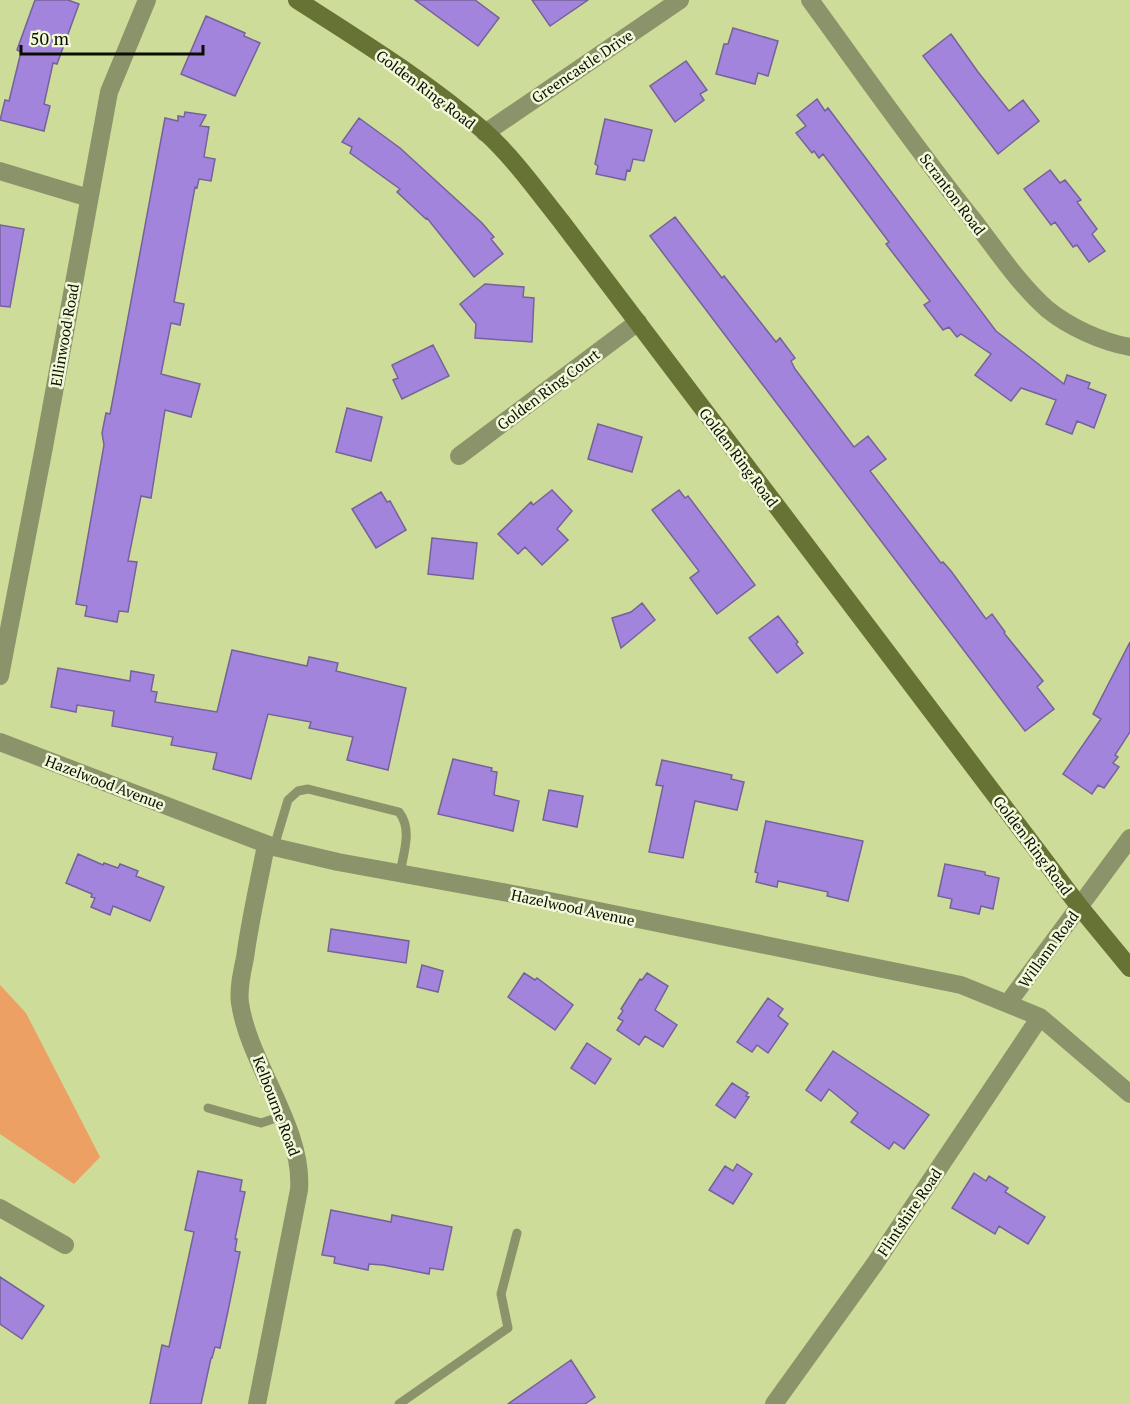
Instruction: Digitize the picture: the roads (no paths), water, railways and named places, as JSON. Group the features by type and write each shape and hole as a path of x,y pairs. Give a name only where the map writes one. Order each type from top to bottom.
{"street":[{"name":"Ellinwood Road","path":"0,676 109,92 147,0"},
{"name":"Golden Ring Road","path":"297,0 393,62 485,133 561,221 1079,906 1130,968"},
{"name":"Greencastle Drive","path":"485,133 680,0"},
{"name":"Scranton Road","path":"810,0 956,199 1026,288 1049,310 1072,324 1094,336 1130,347"},
{"path":"0,171 89,198"},
{"name":"Golden Ring Court","path":"459,456 638,322"},
{"name":"Hazelwood Avenue","path":"0,742 270,846 338,862 535,898 961,985 1040,1017 1130,1094"},
{"name":"Willann Road","path":"1008,1003 1130,838"},
{"name":"Kelbourne Road","path":"257,1404 299,1190 299,1162 254,1047 239,1001 248,936 270,846"},
{"name":"Flintshire Road","path":"774,1404 874,1265 1040,1017"},
{"path":"0,1208 65,1245"}],"lane":[{"path":"270,846 288,800 298,791 309,789 399,812 406,820 407,831 400,874"},
{"path":"208,1108 261,1123 282,1116"},
{"path":"399,1404 508,1328 501,1294 516,1233"}]}
